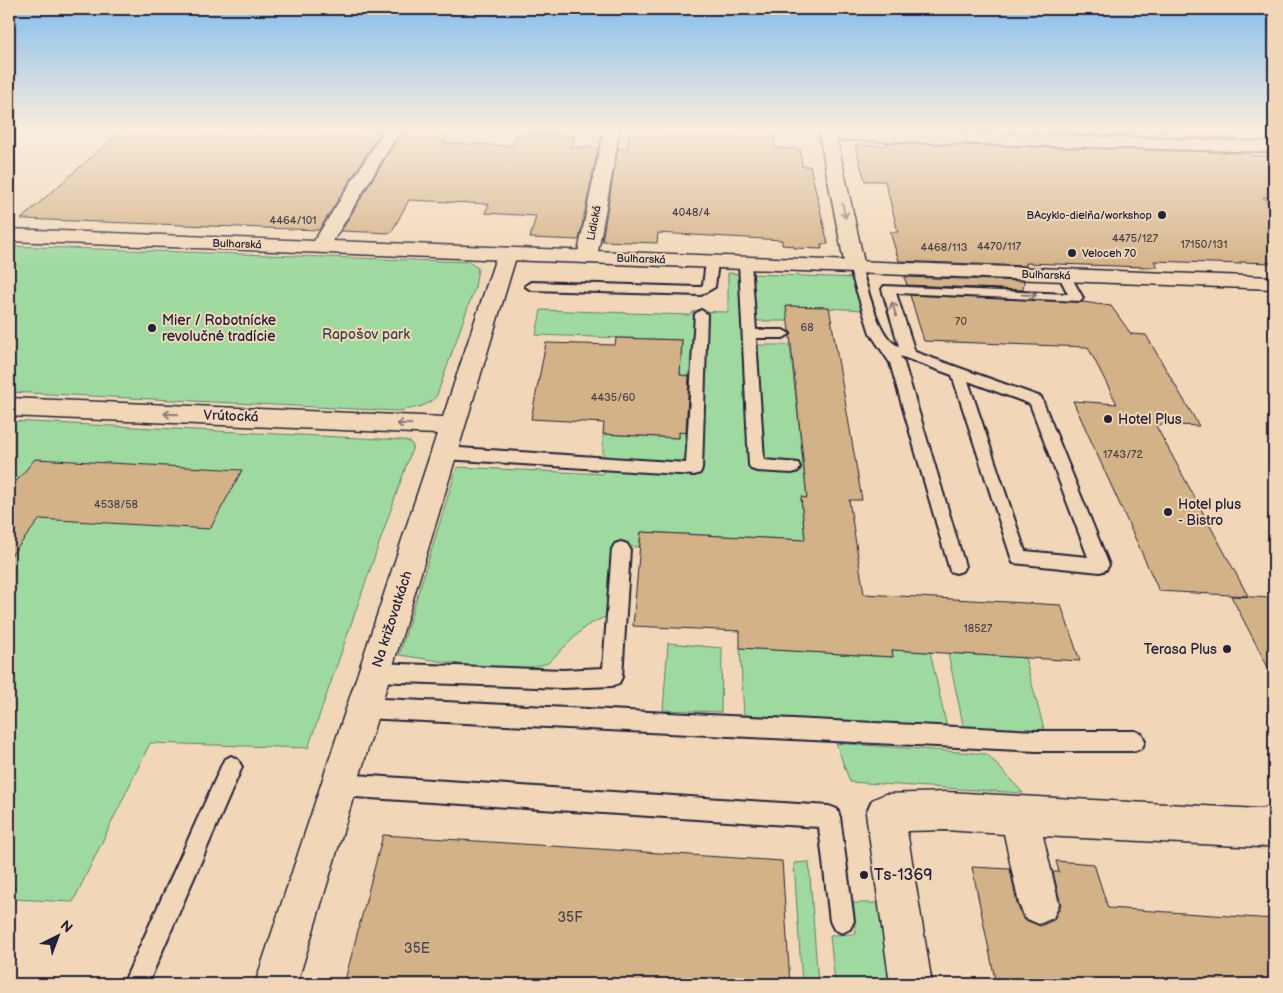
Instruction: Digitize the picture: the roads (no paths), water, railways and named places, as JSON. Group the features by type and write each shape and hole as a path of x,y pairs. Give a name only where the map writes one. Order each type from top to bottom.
{"street":[{"path":"320,247 364,175"},
{"name":"Lidická","path":"587,257 603,175"},
{"path":"836,175 855,267"},
{"name":"Bulharská","path":"9,235 1274,283"},
{"name":"Na križovatkách","path":"276,984 507,254"},
{"name":"Vrútocká","path":"9,407 452,426"},
{"path":"911,984 885,813 946,811 1259,828 1274,826"},
{"path":"1019,816 1039,904"}],"lane":[{"path":"531,286 701,291 709,287 712,262"},
{"path":"745,263 757,465 792,467"},
{"path":"855,267 877,333 897,363 956,566"},
{"path":"909,355 888,289 1077,298 1065,276"},
{"path":"444,453 694,469 701,314"},
{"path":"750,334 783,334"},
{"path":"888,347 1036,401 1100,565 1019,558 958,373"},
{"path":"375,672 563,679 612,677 621,549"},
{"path":"363,708 1036,741 1135,741"},
{"path":"135,984 231,767"},
{"path":"339,785 828,816 842,921"}],"place":[{"name":"BAcyklo-dielňa/workshop","path":"1162,215"},
{"name":"Veloceh 70","path":"1072,253"},
{"name":"Mier / Robotnícke revolučné tradície","path":"152,328"},
{"name":"Hotel Plus","path":"1108,419"},
{"name":"Hotel plus - Bistro","path":"1168,512"},
{"name":"Terasa Plus","path":"1227,649"},
{"name":"Ts-1369","path":"864,875"}],"park label":[{"name":"Rapošov park","path":"366,334"}]}
